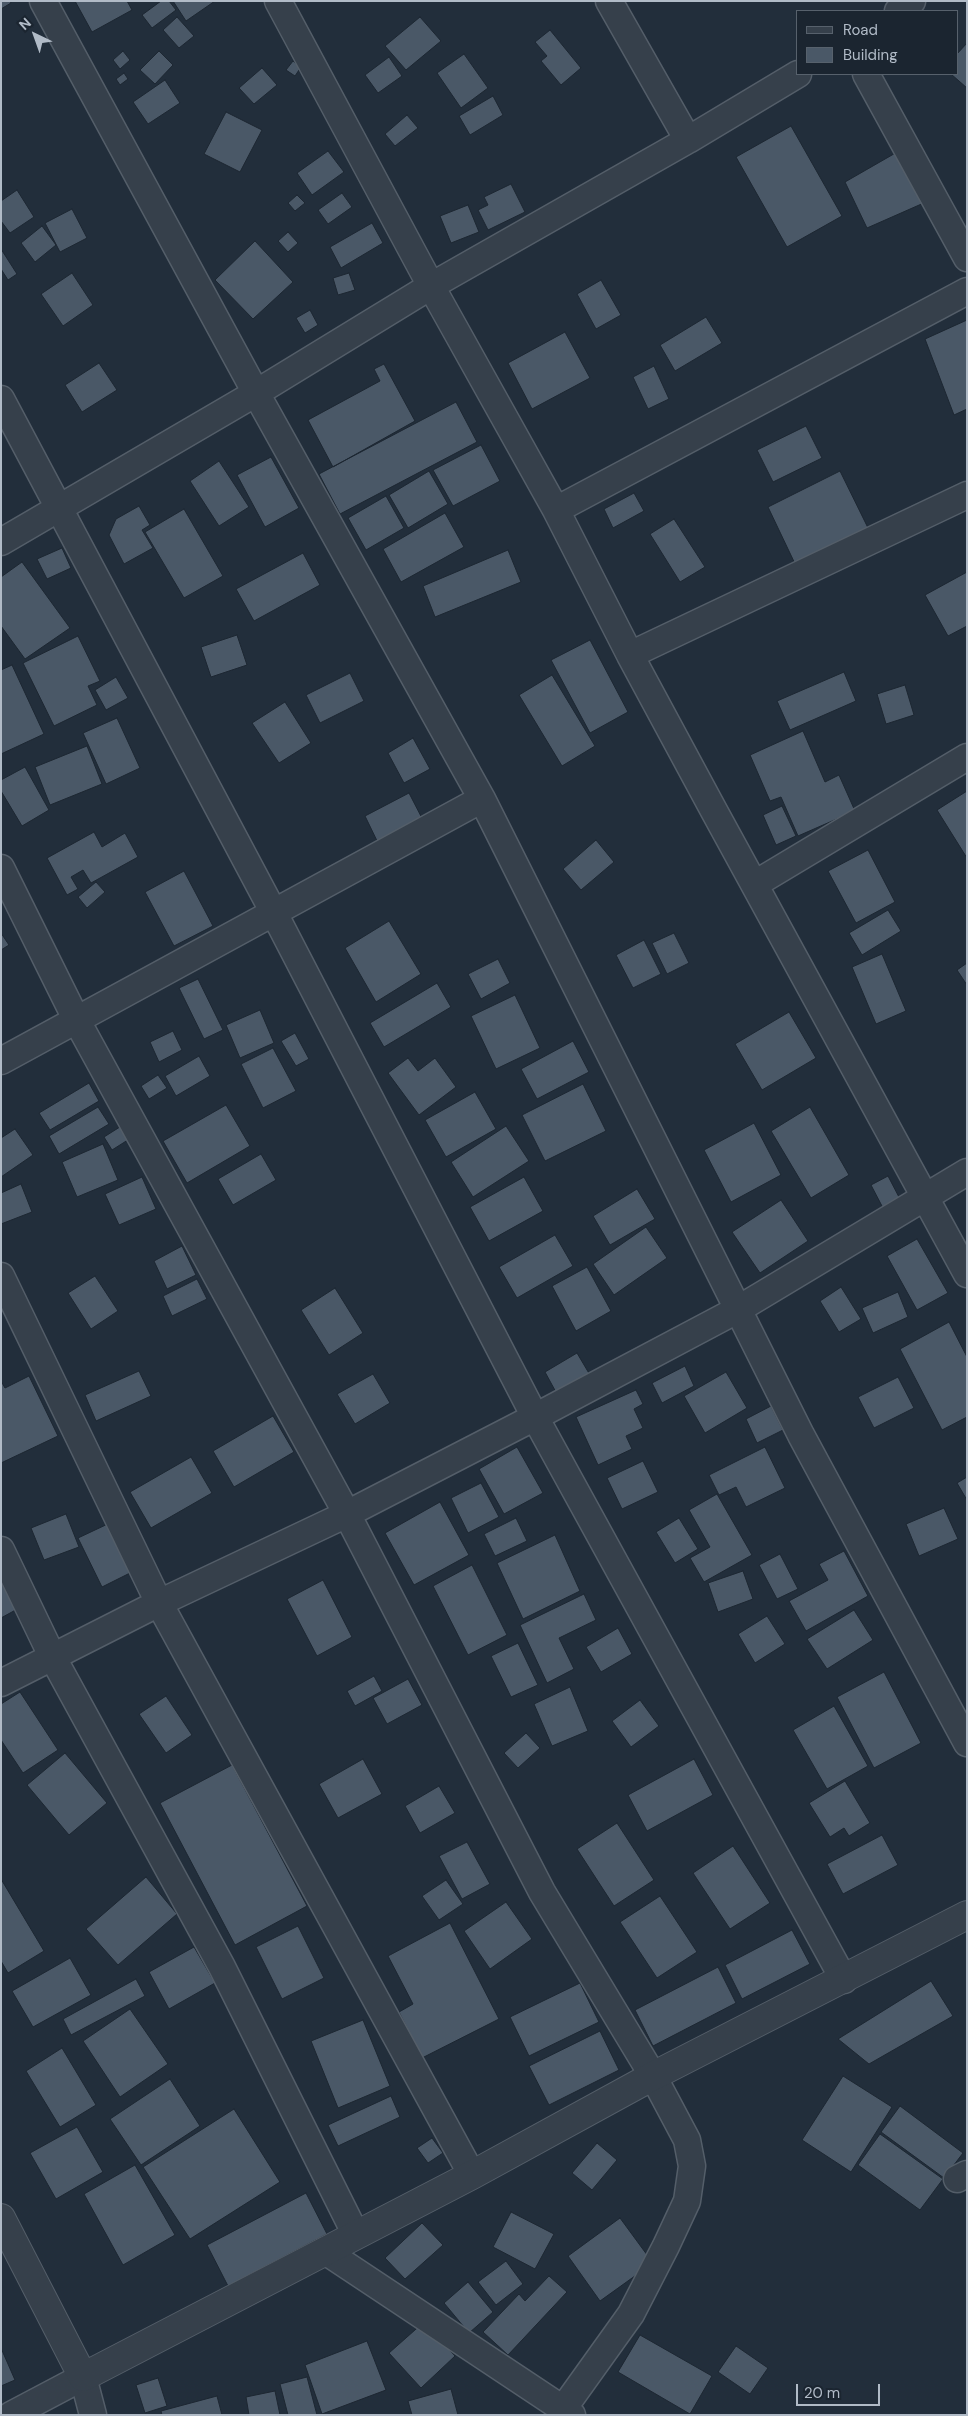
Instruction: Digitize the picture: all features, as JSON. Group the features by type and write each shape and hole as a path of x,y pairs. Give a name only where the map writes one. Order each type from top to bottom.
{"street":[{"path":"43,1 256,393 482,799 814,1461 967,1743"},
{"path":"278,1 431,286 556,510 630,655 967,1274"},
{"path":"609,1 688,140"},
{"path":"899,10 912,1"},
{"path":"1,542 61,509 256,393 431,286 688,140 796,75"},
{"path":"867,75 967,258"},
{"path":"556,510 967,291"},
{"path":"1,398 274,913 535,1417 844,1980"},
{"path":"630,655 967,495"},
{"path":"755,884 967,757"},
{"path":"1,1061 482,799"},
{"path":"1,868 76,1019 347,1514 542,1892 653,2076 687,2140 692,2166 687,2201 631,2314 568,2412 325,2251"},
{"path":"1,1683 159,1603 347,1514 535,1417 737,1310 967,1172"},
{"path":"1,1276 159,1603 472,2175"},
{"path":"1,1550 52,1656 222,1967 356,2235"},
{"path":"11,2415 472,2175 653,2076 844,1980 967,1915"},
{"path":"1,2218 83,2377 93,2415"}],"building":[{"path":"1,1 10,1 11,3 1,9"},
{"path":"75,1 127,1 132,10 92,32"},
{"path":"161,1 169,1 176,10 152,28 142,15"},
{"path":"173,1 215,1 186,21"},
{"path":"177,17 194,36 179,48 163,30"},
{"path":"420,17 441,41 406,70 385,46"},
{"path":"550,30 581,68 561,85 541,61 547,56 535,42"},
{"path":"967,43 967,88 952,75 958,75 958,53"},
{"path":"123,51 130,60 120,69 113,60"},
{"path":"159,51 173,65 155,84 140,70"},
{"path":"464,54 488,88 461,108 437,73"},
{"path":"389,57 402,76 378,93 365,75"},
{"path":"293,61 301,67 295,76 286,70"},
{"path":"262,68 277,85 254,104 239,88"},
{"path":"124,73 128,79 120,85 116,79"},
{"path":"165,80 180,103 148,124 133,102"},
{"path":"493,96 503,115 470,135 459,116"},
{"path":"226,112 262,130 240,172 204,154"},
{"path":"407,115 418,128 395,146 385,134"},
{"path":"791,126 842,216 787,247 736,157"},
{"path":"328,151 344,172 312,195 297,173"},
{"path":"899,151 926,202 867,228 845,182"},
{"path":"511,184 525,212 488,230 478,210 488,205 484,197"},
{"path":"17,190 34,217 10,233 1,221 1,201"},
{"path":"342,193 352,207 328,224 318,210"},
{"path":"297,195 305,203 295,211 288,203"},
{"path":"468,205 479,232 451,243 440,216"},
{"path":"72,209 87,238 60,252 45,223"},
{"path":"372,223 383,243 341,268 330,247"},
{"path":"42,226 56,245 35,262 21,243"},
{"path":"288,232 298,243 288,252 278,241"},
{"path":"255,241 293,282 253,319 215,280"},
{"path":"1,249 17,274 8,280 1,269"},
{"path":"72,273 93,305 63,326 41,294"},
{"path":"349,273 355,290 338,295 333,278"},
{"path":"601,280 621,315 596,329 577,294"},
{"path":"310,310 318,325 305,333 296,318"},
{"path":"706,317 722,343 675,371 660,345"},
{"path":"967,320 967,409 954,415 925,339"},
{"path":"565,332 590,378 532,409 508,363"},
{"path":"99,363 117,390 82,412 65,385"},
{"path":"384,364 415,421 333,467 308,420 380,381 374,369"},
{"path":"654,366 669,399 648,409 633,377"},
{"path":"456,402 477,442 340,514 319,474"},
{"path":"806,426 822,458 773,482 757,450"},
{"path":"481,445 500,481 453,506 433,470"},
{"path":"271,457 299,508 265,527 237,475"},
{"path":"219,461 249,507 219,526 190,481"},
{"path":"429,471 448,504 408,528 389,495"},
{"path":"840,471 871,534 798,570 768,507"},
{"path":"634,493 644,511 613,528 604,509"},
{"path":"386,496 404,528 366,550 348,518"},
{"path":"139,506 150,525 142,530 153,548 124,564 109,535 116,519"},
{"path":"184,509 223,576 184,598 145,532"},
{"path":"445,513 464,547 401,582 383,549"},
{"path":"674,519 705,567 680,582 650,534"},
{"path":"62,548 71,568 47,579 37,559"},
{"path":"508,550 521,582 435,617 423,586"},
{"path":"303,553 320,585 254,621 236,589"},
{"path":"22,562 70,628 25,659 1,626 1,577"},
{"path":"967,572 967,626 948,636 925,595"},
{"path":"237,635 247,665 211,677 201,647"},
{"path":"78,636 100,681 88,686 97,705 54,726 23,663"},
{"path":"590,640 628,712 590,733 551,660"},
{"path":"12,665 44,734 1,754 1,670"},
{"path":"844,672 856,701 790,730 777,701"},
{"path":"350,673 364,701 320,723 306,695"},
{"path":"552,675 595,746 562,766 519,695"},
{"path":"116,677 128,698 106,710 95,690"},
{"path":"905,685 914,715 886,724 877,694"},
{"path":"285,702 311,743 279,763 252,723"},
{"path":"117,718 140,768 106,784 83,733"},
{"path":"803,731 825,782 839,775 855,811 798,836 781,797 770,801 750,755"},
{"path":"413,738 430,769 404,783 388,753"},
{"path":"87,746 102,784 50,805 35,767"},
{"path":"25,767 49,810 22,826 1,791 1,780"},
{"path":"967,791 967,858 937,810"},
{"path":"409,793 425,824 380,847 365,816"},
{"path":"782,806 796,836 776,845 763,815"},
{"path":"94,832 102,847 125,833 138,857 91,883 83,870 71,877 78,889 67,895 47,858"},
{"path":"596,840 614,862 581,890 563,869"},
{"path":"868,850 895,902 856,923 828,871"},
{"path":"184,871 213,926 174,946 145,892"},
{"path":"96,882 105,892 87,908 78,897"},
{"path":"888,910 901,931 862,955 849,933"},
{"path":"389,921 421,974 376,1002 345,948"},
{"path":"1,933 9,945 1,950"},
{"path":"674,933 689,963 667,974 652,943"},
{"path":"644,940 661,974 633,988 616,955"},
{"path":"882,954 906,1011 876,1024 852,967"},
{"path":"498,959 510,983 481,999 468,974"},
{"path":"967,963 967,985 957,970"},
{"path":"198,979 223,1030 204,1039 179,988"},
{"path":"437,983 451,1007 384,1047 370,1023"},
{"path":"515,995 540,1048 496,1069 471,1016"},
{"path":"260,1010 274,1043 240,1058 226,1025"},
{"path":"789,1012 816,1058 762,1090 735,1044"},
{"path":"173,1031 182,1050 159,1062 150,1042"},
{"path":"295,1033 309,1059 296,1066 281,1041"},
{"path":"573,1041 589,1072 537,1099 521,1069"},
{"path":"273,1048 296,1091 263,1108 241,1064"},
{"path":"199,1056 210,1076 176,1096 165,1076"},
{"path":"408,1058 418,1071 435,1058 456,1087 419,1115 388,1073"},
{"path":"158,1075 167,1088 149,1099 141,1086"},
{"path":"89,1083 99,1101 50,1130 39,1113"},
{"path":"583,1084 606,1131 545,1161 522,1115"},
{"path":"475,1092 496,1129 446,1157 425,1120"},
{"path":"226,1105 250,1146 187,1183 163,1141"},
{"path":"98,1107 109,1124 59,1154 49,1136"},
{"path":"810,1107 849,1175 811,1198 771,1131"},
{"path":"754,1123 781,1175 731,1202 704,1150"},
{"path":"123,1125 131,1138 112,1150 104,1137"},
{"path":"506,1126 529,1161 473,1197 451,1162"},
{"path":"15,1129 33,1155 1,1177 1,1138"},
{"path":"103,1144 118,1180 77,1197 62,1162"},
{"path":"261,1154 276,1180 233,1205 218,1179"},
{"path":"888,1176 900,1199 883,1208 871,1185"},
{"path":"142,1177 156,1209 119,1225 105,1194"},
{"path":"524,1177 543,1211 489,1241 470,1207"},
{"path":"21,1184 32,1212 1,1224 1,1193"},
{"path":"637,1189 655,1219 610,1245 593,1216"},
{"path":"781,1200 808,1241 760,1273 732,1232"},
{"path":"646,1227 667,1258 614,1295 593,1264"},
{"path":"555,1235 573,1266 517,1298 499,1267"},
{"path":"917,1239 948,1293 917,1310 887,1256"},
{"path":"182,1246 196,1275 167,1289 154,1261"},
{"path":"587,1267 611,1311 576,1331 552,1286"},
{"path":"95,1276 118,1311 91,1329 68,1293"},
{"path":"197,1279 207,1299 172,1316 163,1296"},
{"path":"841,1287 861,1319 839,1332 820,1301"},
{"path":"335,1288 363,1333 329,1355 301,1310"},
{"path":"898,1292 908,1317 873,1333 862,1308"},
{"path":"949,1322 967,1357 967,1417 942,1430 900,1349"},
{"path":"577,1353 590,1375 557,1394 545,1372"},
{"path":"685,1366 694,1386 662,1403 652,1383"},
{"path":"139,1371 151,1396 96,1421 85,1395"},
{"path":"726,1372 747,1408 705,1433 684,1396"},
{"path":"373,1374 390,1403 355,1424 337,1394"},
{"path":"29,1376 58,1436 1,1463 1,1381 5,1388"},
{"path":"898,1377 914,1408 874,1428 858,1397"},
{"path":"636,1390 643,1404 634,1409 643,1428 626,1436 632,1449 598,1465 576,1417"},
{"path":"771,1406 783,1430 757,1443 746,1419"},
{"path":"273,1416 294,1452 234,1487 213,1451"},
{"path":"517,1447 543,1493 504,1514 479,1469"},
{"path":"765,1447 785,1488 746,1507 736,1487 719,1495 709,1475"},
{"path":"191,1457 212,1493 151,1528 130,1492"},
{"path":"643,1461 658,1492 622,1509 607,1478"},
{"path":"967,1477 967,1500 957,1483"},
{"path":"481,1483 499,1517 468,1533 451,1498"},
{"path":"717,1494 752,1555 704,1582 690,1558 710,1547 689,1510"},
{"path":"440,1502 469,1555 414,1585 385,1533"},
{"path":"944,1508 958,1539 919,1556 906,1524"},
{"path":"66,1514 79,1547 44,1560 31,1528"},
{"path":"516,1518 527,1541 495,1556 484,1534"},
{"path":"679,1518 698,1549 675,1563 656,1532"},
{"path":"112,1522 136,1570 102,1587 78,1538"},
{"path":"555,1535 580,1591 523,1619 497,1563"},
{"path":"844,1551 868,1596 806,1631 789,1601 828,1580 819,1564"},
{"path":"780,1554 798,1589 777,1599 759,1565"},
{"path":"472,1565 507,1635 468,1655 433,1586"},
{"path":"1,1568 21,1607 1,1618"},
{"path":"743,1571 753,1599 718,1612 708,1583"},
{"path":"323,1580 352,1637 317,1656 287,1599"},
{"path":"584,1594 596,1620 559,1638 574,1669 547,1683 520,1625"},
{"path":"854,1610 873,1640 827,1669 807,1639"},
{"path":"767,1616 785,1644 755,1663 738,1634"},
{"path":"618,1628 632,1654 601,1672 586,1647"},
{"path":"518,1643 538,1685 511,1697 491,1656"},
{"path":"884,1672 921,1743 874,1768 837,1697"},
{"path":"374,1676 382,1691 355,1706 347,1691"},
{"path":"408,1679 422,1705 387,1724 373,1698"},
{"path":"570,1687 588,1731 552,1746 534,1704"},
{"path":"20,1692 58,1750 23,1773 1,1740 1,1704"},
{"path":"166,1696 192,1735 166,1753 139,1714"},
{"path":"640,1700 659,1726 631,1747 612,1721"},
{"path":"834,1706 868,1766 827,1789 793,1730"},
{"path":"526,1733 540,1748 518,1768 504,1753"},
{"path":"65,1753 107,1803 69,1835 27,1785"},
{"path":"363,1759 382,1794 338,1818 319,1784"},
{"path":"694,1759 713,1795 647,1831 628,1795"},
{"path":"232,1765 307,1906 235,1945 160,1803"},
{"path":"845,1781 870,1823 849,1836 844,1828 830,1837 809,1803"},
{"path":"439,1786 455,1813 420,1833 405,1806"},
{"path":"617,1823 654,1880 614,1906 577,1849"},
{"path":"882,1835 898,1865 843,1894 827,1864"},
{"path":"467,1842 490,1884 462,1899 439,1856"},
{"path":"733,1846 770,1903 730,1929 693,1873"},
{"path":"146,1877 177,1914 118,1965 86,1929"},
{"path":"1,1879 44,1951 8,1973 1,1961"},
{"path":"446,1880 463,1904 439,1920 422,1896"},
{"path":"660,1896 697,1952 657,1978 620,1922"},
{"path":"506,1902 532,1939 490,1969 464,1931"},
{"path":"450,1923 499,2019 422,2058 399,2012 413,2004 388,1956"},
{"path":"298,1926 324,1978 282,1999 256,1947"},
{"path":"792,1930 810,1964 742,1999 725,1965"},
{"path":"194,1947 215,1983 169,2009 149,1972"},
{"path":"70,1958 91,1995 33,2027 12,1991"},
{"path":"718,1967 736,2003 653,2046 635,2010"},
{"path":"136,1979 145,1996 71,2035 63,2019"},
{"path":"931,1981 953,2016 869,2064 838,2039"},
{"path":"580,1983 599,2022 529,2056 510,2017"},
{"path":"130,2009 168,2064 120,2097 83,2041"},
{"path":"363,2020 390,2086 338,2108 311,2041"},
{"path":"600,2031 619,2070 549,2105 529,2066"},
{"path":"62,2048 96,2105 60,2127 26,2071"},
{"path":"843,2076 892,2107 851,2172 802,2140"},
{"path":"170,2079 200,2126 141,2165 110,2119"},
{"path":"391,2096 400,2117 338,2146 328,2125"},
{"path":"900,2106 963,2153 944,2178 881,2132"},
{"path":"234,2109 280,2182 190,2239 143,2167"},
{"path":"77,2127 103,2172 56,2199 30,2153"},
{"path":"880,2134 943,2179 920,2210 858,2165"},
{"path":"432,2138 443,2153 428,2163 417,2148"},
{"path":"597,2143 617,2160 592,2190 572,2173"},
{"path":"135,2165 175,2235 123,2265 84,2194"},
{"path":"306,2193 327,2234 228,2286 207,2245"},
{"path":"511,2212 554,2234 535,2269 493,2247"},
{"path":"620,2218 653,2263 600,2301 568,2256"},
{"path":"422,2223 443,2245 405,2279 385,2258"},
{"path":"506,2261 523,2284 496,2305 478,2282"},
{"path":"549,2276 567,2292 508,2355 483,2332 519,2294 525,2301"},
{"path":"468,2282 493,2312 469,2333 444,2303"},
{"path":"424,2322 455,2356 421,2388 389,2353"},
{"path":"640,2335 712,2376 690,2414 618,2372"},
{"path":"367,2341 386,2390 322,2414 305,2365"},
{"path":"736,2346 768,2368 750,2394 718,2372"},
{"path":"1,2348 15,2380 1,2386"},
{"path":"307,2377 317,2415 288,2415 280,2384"},
{"path":"158,2378 167,2406 145,2413 136,2385"},
{"path":"451,2389 458,2415 412,2415 408,2401"},
{"path":"275,2391 280,2415 249,2415 246,2397"},
{"path":"217,2396 222,2415 162,2415 161,2411"}]}
